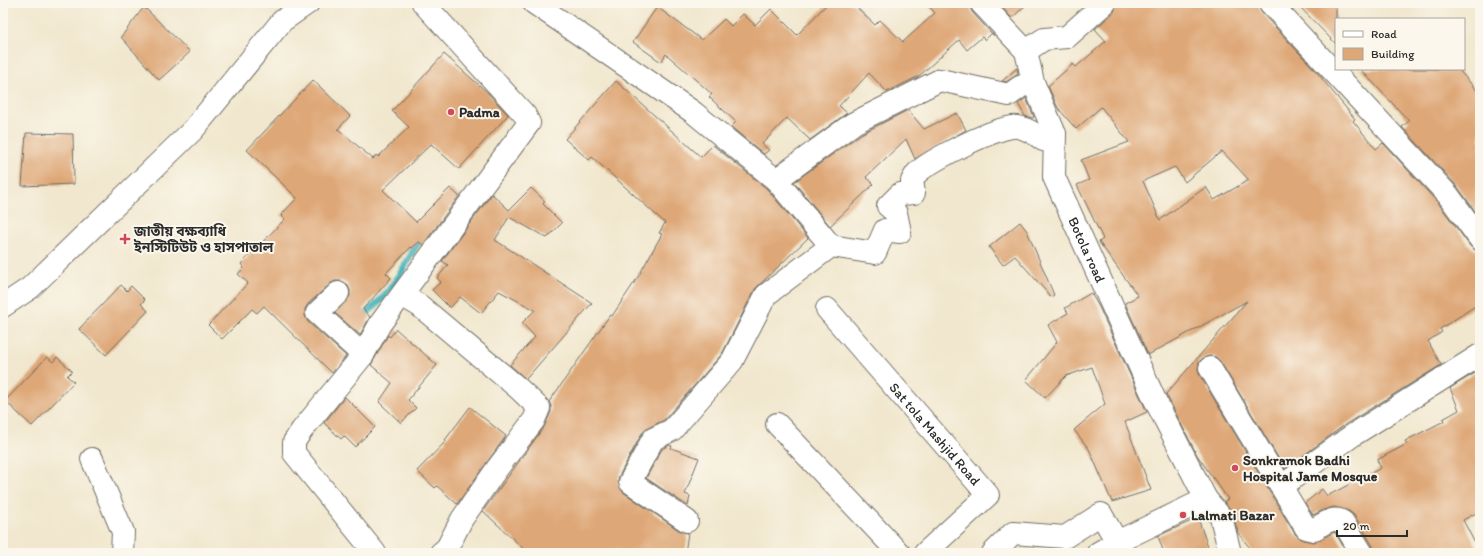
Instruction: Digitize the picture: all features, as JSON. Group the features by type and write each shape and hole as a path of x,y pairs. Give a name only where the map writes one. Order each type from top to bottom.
{"street":[{"path":"3,306 30,288 193,130 282,21 308,3"},
{"path":"375,553 294,453 294,442 363,355 380,324 529,123 525,115 423,3"},
{"path":"534,3 693,112 776,180 831,246 875,253 885,230 900,232 896,213 888,206 900,194 914,193 912,181 918,173 966,144 989,134 1017,127 1032,132 1043,140 1055,134"},
{"path":"981,3 1026,51 1044,39 1067,37 1105,3"},
{"path":"1270,3 1448,195 1480,239"},
{"name":"Botola road","path":"1026,51 1033,82 1055,134 1054,177 1155,400 1206,499 1220,517 1230,553"},
{"path":"776,180 854,123 940,80 1008,95 1020,87 1033,82"},
{"path":"687,521 630,482 653,439 672,430 732,361 766,295 831,246"},
{"path":"338,293 317,313 363,355"},
{"path":"402,295 420,306 518,388 539,408 534,420 492,476 462,519 447,548 441,553"},
{"name":"Sat tola Mashjid Road","path":"826,309 988,495 925,553"},
{"path":"1282,486 1353,435 1480,355"},
{"path":"1210,368 1306,528 1313,530 1335,518 1339,519 1343,522 1362,553"},
{"path":"777,424 899,553"},
{"path":"92,459 123,532 122,553"},
{"path":"1098,553 1117,542 1206,499"},
{"path":"993,553 1013,533 1070,545 1101,514 1117,542"}],"building":[{"path":"828,3 852,3 875,25 880,20 903,42 935,13 926,3 969,3 972,12 992,33 985,40 982,37 967,50 959,40 919,76 887,92 869,73 839,106 847,113 810,140 787,118 762,144 769,150 764,154 731,127 736,122 709,97 712,94 666,54 661,62 633,42 657,7 702,40 724,19 731,26 743,14 755,25 771,9 797,35"},
{"path":"998,3 1028,3 1012,18"},
{"path":"1117,3 1258,3 1261,12 1314,69 1355,119 1353,121 1376,149 1383,143 1438,203 1470,246 1475,250 1480,251 1480,303 1440,329 1442,332 1428,341 1441,365 1346,424 1285,469 1220,361 1216,357 1209,356 1203,358 1199,362 1199,374 1295,534 1303,540 1314,542 1335,532 1347,553 1254,553 1238,533 1233,514 1224,502 1228,499 1197,455 1166,394 1247,301 1148,355 1125,303 1138,296 1099,242 1103,239 1077,185 1089,180 1081,160 1129,142 1101,107 1076,129 1058,108 1048,86 1073,64 1076,67 1106,41 1095,29 1114,12","holes":["1222,151 1249,180 1214,200 1206,187 1160,220 1143,181 1175,167 1185,182"]},
{"path":"1296,3 1336,3 1335,43"},
{"path":"144,7 190,52 159,80 121,37"},
{"path":"444,54 489,94 508,115 459,169 431,144 383,190 416,222 450,188 459,196 423,245 419,242 412,248 411,247 386,273 391,278 363,309 370,317 360,335 335,313 350,296 350,290 347,284 342,281 335,281 330,284 308,304 305,309 305,316 308,322 346,356 332,373 264,306 257,313 252,309 222,339 208,325 248,283 238,274 244,268 241,264 285,219 281,215 297,198 247,150 313,80 350,116 338,129 373,159 376,155 378,157 409,127 392,111"},
{"path":"1017,68 1018,74 1006,82 1002,81"},
{"path":"1361,70 1459,70 1480,94 1480,218 1457,186 1402,127 1409,121"},
{"path":"616,81 701,157 713,145 767,189 808,238 755,289 722,354 664,420 648,428 642,433 619,476 618,482 623,492 680,531 688,533 685,553 528,553 483,511 544,427 551,412 549,402 610,315 612,316 638,277 662,234 659,233 665,223 592,157 589,160 565,139"},
{"path":"1026,98 1034,117 1032,118 1025,116 1018,104"},
{"path":"908,110 924,129 957,113 966,130 915,159 906,139 866,177 874,184 830,226 794,182 861,134"},
{"path":"26,133 73,134 74,184 22,186"},
{"path":"531,188 545,201 543,204 562,223 547,238 509,217 495,240 592,303 526,379 510,365 535,337 522,323 535,310 499,291 481,313 460,297 450,308 432,290 441,282 437,278 448,265 442,261 492,194 509,210"},
{"path":"1020,222 1027,231 1054,295 1051,297 1015,256 1003,265 989,247"},
{"path":"121,285 127,291 131,286 145,300 141,304 148,311 106,355 79,329"},
{"path":"1091,293 1099,307 1147,412 1125,422 1151,490 1112,502 1089,449 1074,430 1105,404 1092,367 1066,376 1045,398 1026,380 1057,342 1048,325 1068,313 1065,308"},
{"path":"396,329 437,365 408,400 416,408 401,423 379,402 392,383 371,365 388,335 390,337"},
{"path":"47,357 53,362 57,357 72,371 67,376 74,382 32,426 5,401"},
{"path":"1480,370 1480,511 1463,520 1480,553 1374,553 1373,546 1354,515 1349,511 1334,507 1313,515 1305,503 1322,489 1327,496 1381,468 1377,460 1407,444 1405,441 1444,421 1443,419 1459,410 1450,388"},
{"path":"345,397 375,427 355,447 344,436 341,439 324,423"},
{"path":"470,407 506,436 457,504 437,486 435,488 417,471 446,441 445,440"},
{"path":"669,445 672,446 671,448 699,458 685,494 690,496 688,506 646,478 662,449"},
{"path":"1198,518 1210,553 1164,553 1158,536"}],"waterway":[{"path":"369,311 378,303 392,286 422,235"}],"place":[{"name":"Padma","path":"451,112"},
{"name":"জাতীয় বক্ষব্যাধি ইনস্টিটিউট ও হাসপাতাল","path":"125,239"},
{"name":"Sonkramok Badhi Hospital Jame Mosque","path":"1235,468"},
{"name":"Lalmati Bazar","path":"1183,515"}]}
